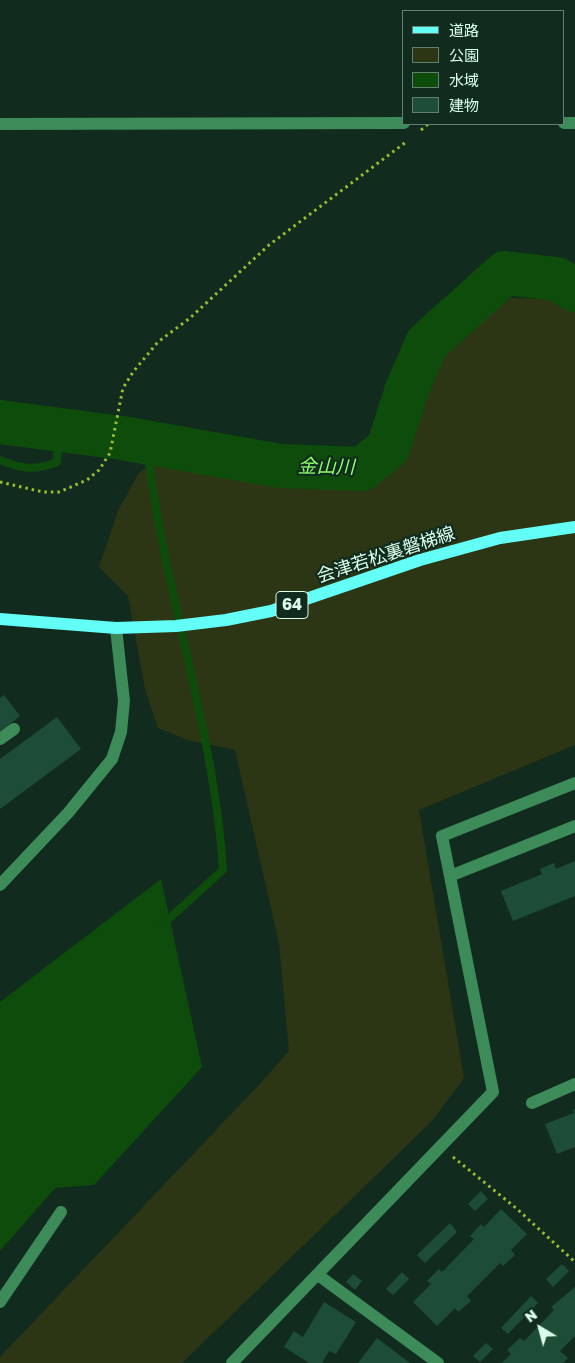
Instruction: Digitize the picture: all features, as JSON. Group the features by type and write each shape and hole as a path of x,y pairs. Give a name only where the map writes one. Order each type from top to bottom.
{"main road":[{"name":"会津若松裏磐梯線","path":"0,618 116,628 176,626 271,611 420,560 500,538 575,527"}],"street":[{"path":"0,124 402,122"},
{"path":"0,885 68,813 112,759 121,732 124,701 116,628"},
{"path":"0,739 14,729"},
{"path":"232,1363 493,1092 442,836 575,783"},
{"path":"450,876 575,826"},
{"path":"532,1103 575,1084"},
{"path":"0,1302 61,1212"},
{"path":"318,1274 438,1363"}],"path":[{"path":"415,135 427,125"},
{"path":"0,482 43,492 60,492 87,480 99,470 110,453 115,418 123,388 133,372 158,342 190,318 269,245 409,140"},
{"path":"439,1146 516,1208 575,1262"}],"green space":[{"path":"511,298 553,299 575,311 575,745 419,810 464,1078 432,1121 182,1363 0,1363 0,1357 289,1051 279,943 235,750 188,740 158,728 145,689 128,596 99,567 118,511 138,474 159,457 201,457 315,479 334,476 380,460 411,431 423,374 434,356 462,323 486,317"}],"water":[{"path":"161,879 202,1067 94,1185 55,1188 0,1251 0,1002"}],"building":[{"path":"4,695 20,716 0,732 0,698"},
{"path":"57,717 81,749 0,809 0,759"},
{"path":"575,861 575,896 513,921 501,891 542,874 540,869 554,863 556,869"},
{"path":"575,1109 575,1147 557,1154 545,1124 574,1113 573,1110"},
{"path":"481,1191 488,1199 475,1211 468,1204"},
{"path":"501,1209 527,1234 511,1250 515,1255 503,1266 500,1263 467,1296 471,1301 458,1312 455,1308 437,1326 413,1302 431,1284 427,1281 439,1269 442,1272 474,1239 470,1236 481,1224 484,1227"},
{"path":"450,1223 457,1232 425,1263 417,1255"},
{"path":"562,1264 569,1271 553,1287 546,1279"},
{"path":"402,1272 409,1279 393,1295 386,1289"},
{"path":"353,1274 362,1281 355,1290 346,1282"},
{"path":"575,1287 575,1336 560,1351 568,1358 563,1363 502,1363 511,1354 507,1350 520,1338 524,1341 554,1310 551,1307"},
{"path":"531,1296 538,1303 508,1334 501,1328"},
{"path":"324,1302 356,1322 336,1354 329,1351 322,1363 309,1363 284,1347 294,1331 303,1337"},
{"path":"377,1338 410,1363 358,1363"},
{"path":"486,1343 493,1349 480,1362 473,1356"}],"waterway":[{"name":"金山川","path":"0,422 122,438 280,466 362,469 388,448 407,389 427,343 505,273 557,279 575,290"},
{"path":"0,460 28,468 42,467 57,462 59,429"},
{"path":"147,444 164,551 209,763 218,816 223,870 163,924"}]}
